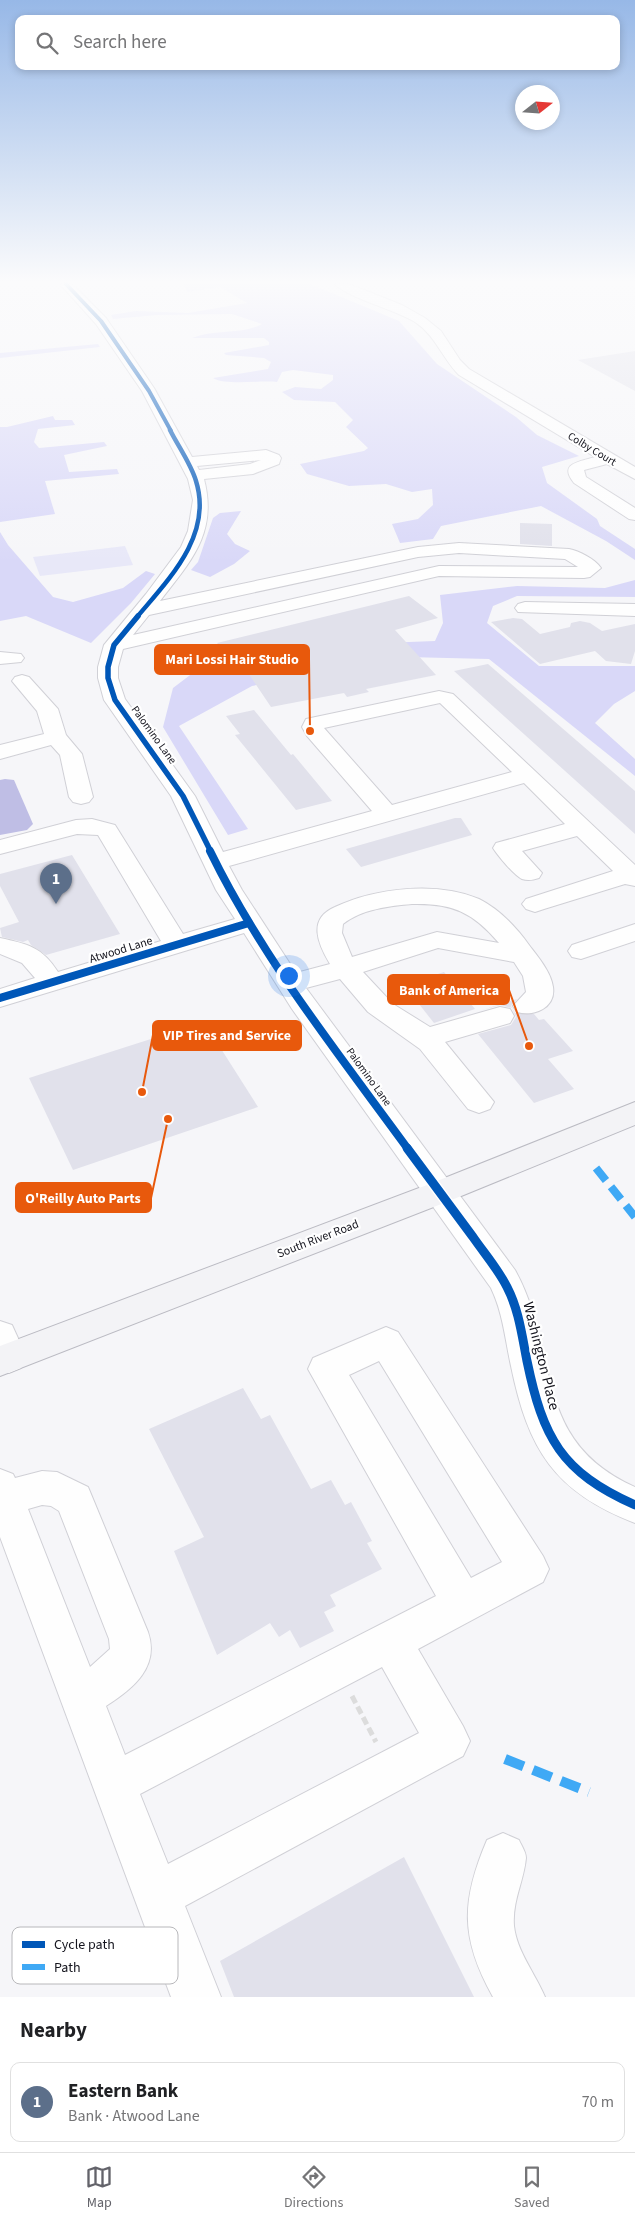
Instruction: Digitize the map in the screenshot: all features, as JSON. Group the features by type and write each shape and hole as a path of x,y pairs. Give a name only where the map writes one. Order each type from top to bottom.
{"main road":[{"name":"South River Road","path":"3,1351 438,1193 635,1113"}],"street":[{"name":"Palomino Lane","path":"140,377 191,469 201,500 197,530 180,564 114,645 110,656 108,672 115,700 148,744 182,796 215,862 249,923 289,984 438,1193"},
{"name":"Colby Court","path":"472,377 635,474"},
{"path":"609,458 578,467 576,475 580,480 635,515"},
{"path":"114,645 440,571 584,573 592,568 569,554 460,548 418,552 142,611"},
{"path":"384,559 408,578"},
{"path":"525,608 635,610"},
{"path":"22,681 47,709 56,737 72,754 81,797"},
{"path":"386,812 312,727 314,724 439,697 446,698 528,774 632,876"},
{"path":"0,752 56,737"},
{"path":"215,862 386,812 528,774"},
{"path":"0,847 76,827 92,826 107,830 177,945"},
{"path":"530,873 506,848 581,827"},
{"path":"535,904 632,876"},
{"path":"479,1102 426,1038 378,1006 347,968 333,947 328,931 331,921 342,913 402,897 444,898 468,904 486,914 500,928 535,973 542,988 539,998 527,1006"},
{"name":"Atwood Lane","path":"0,998 249,923"},
{"path":"581,951 635,932"},
{"path":"289,984 437,940 522,955"},
{"path":"0,946 20,950 38,960 51,983"},
{"path":"426,1038 500,1016"},
{"name":"Washington Place","path":"438,1193 491,1261 511,1292 520,1322 539,1410 552,1439 574,1467 592,1484 635,1505"},
{"path":"114,1784 390,1641 463,1603 529,1568 386,1342 326,1369 463,1603"},
{"path":"81,1697 113,1677 124,1667 131,1650 127,1632 74,1499 57,1488 3,1492 114,1784 169,1927"},
{"path":"157,1895 448,1741 390,1641"},
{"path":"504,1856 491,1898 490,1922 495,1948 520,1997"},
{"path":"178,1950 196,1997"}],"path":[{"path":"347,1687 380,1751"}],"shaded area":[{"path":"279,377 277,382 226,382 213,378"},
{"path":"333,377 457,377 516,417 537,435 579,456 542,467 547,483 597,519 600,526 635,549 635,560 606,541 541,506 441,526 433,539 400,543 392,524 418,519 433,505 432,489 412,492 386,484 349,486 307,474 300,464 364,451 368,448 346,427 353,420 335,402 294,400 282,392 295,387 321,389 333,380"},
{"path":"53,416 55,420 72,420 75,425 38,429 34,442 39,448 104,442 107,446 64,455 69,472 117,469 119,474 45,481 55,514 0,522 0,427"},
{"path":"241,511 227,534 235,544 250,551 234,564 210,577 191,570 198,562 213,518 220,513"},
{"path":"0,532 8,545 53,597 73,602 123,588 146,571 155,574 131,603 91,643 26,616 0,621"},
{"path":"125,546 133,565 40,576 33,557"},
{"path":"635,580 635,597 517,596 493,606 487,623 539,666 635,666 635,691 614,704 595,723 635,759 635,776 489,659 406,657 252,686 179,726 248,829 228,835 163,727 173,688 206,663 228,672 289,657 383,643 435,641 443,623 440,595 517,586 605,588"},
{"path":"0,780 14,780 33,824 27,830 0,835"}],"building":[{"path":"610,377 635,377 635,391"},
{"path":"520,523 552,524 552,546 520,544"},
{"path":"409,596 438,618 395,630 436,675 366,689 369,692 347,697 344,693 271,707 240,661 235,662 217,643"},
{"path":"513,618 522,619 540,634 570,627 571,623 580,621 590,623 602,631 635,624 635,651 631,664 606,661 595,651 540,664 491,622"},
{"path":"488,664 635,791 635,834 454,671"},
{"path":"254,710 332,801 296,810 235,735 240,734 226,716"},
{"path":"455,818 461,818 472,835 361,867 346,849"},
{"path":"72,855 120,934 46,955 31,945 28,940 23,942 2,937 0,928 19,922 0,886 0,874"},
{"path":"444,972 475,1009 434,1023 404,985"},
{"path":"517,999 511,1006 515,1013 534,1014 539,1020 544,1019 573,1051 548,1059 574,1089 534,1103 478,1034 511,1025 516,1017 512,1008 500,1005 479,1011"},
{"path":"204,1022 258,1107 73,1170 29,1078"},
{"path":"243,1388 261,1419 270,1415 311,1489 331,1480 345,1505 351,1502 372,1541 367,1543 382,1569 330,1595 336,1606 324,1612 334,1631 300,1648 290,1630 279,1637 270,1623 217,1655 174,1551 204,1537 149,1429"},
{"path":"404,1857 474,1997 234,1997 220,1961"}],"marked path":[{"path":"596,1168 635,1217"},
{"path":"505,1759 589,1792"}],"cycle path":[{"path":"140,377 149,391 196,479 201,500 197,531 190,547 153,598 114,645 108,667 108,678 115,700 183,796 229,890 302,1003 503,1279 519,1318 539,1409 558,1449 572,1466 589,1481 610,1494 635,1505"},
{"path":"0,998 249,923"}],"place":[{"name":"Mari Lossi Hair Studio","path":"310,731"},
{"name":"Eastern Bank","path":"56,904"},
{"name":"Bank of America","path":"529,1046"},
{"name":"VIP Tires and Service","path":"142,1092"},
{"name":"O'Reilly Auto Parts","path":"168,1119"}]}
